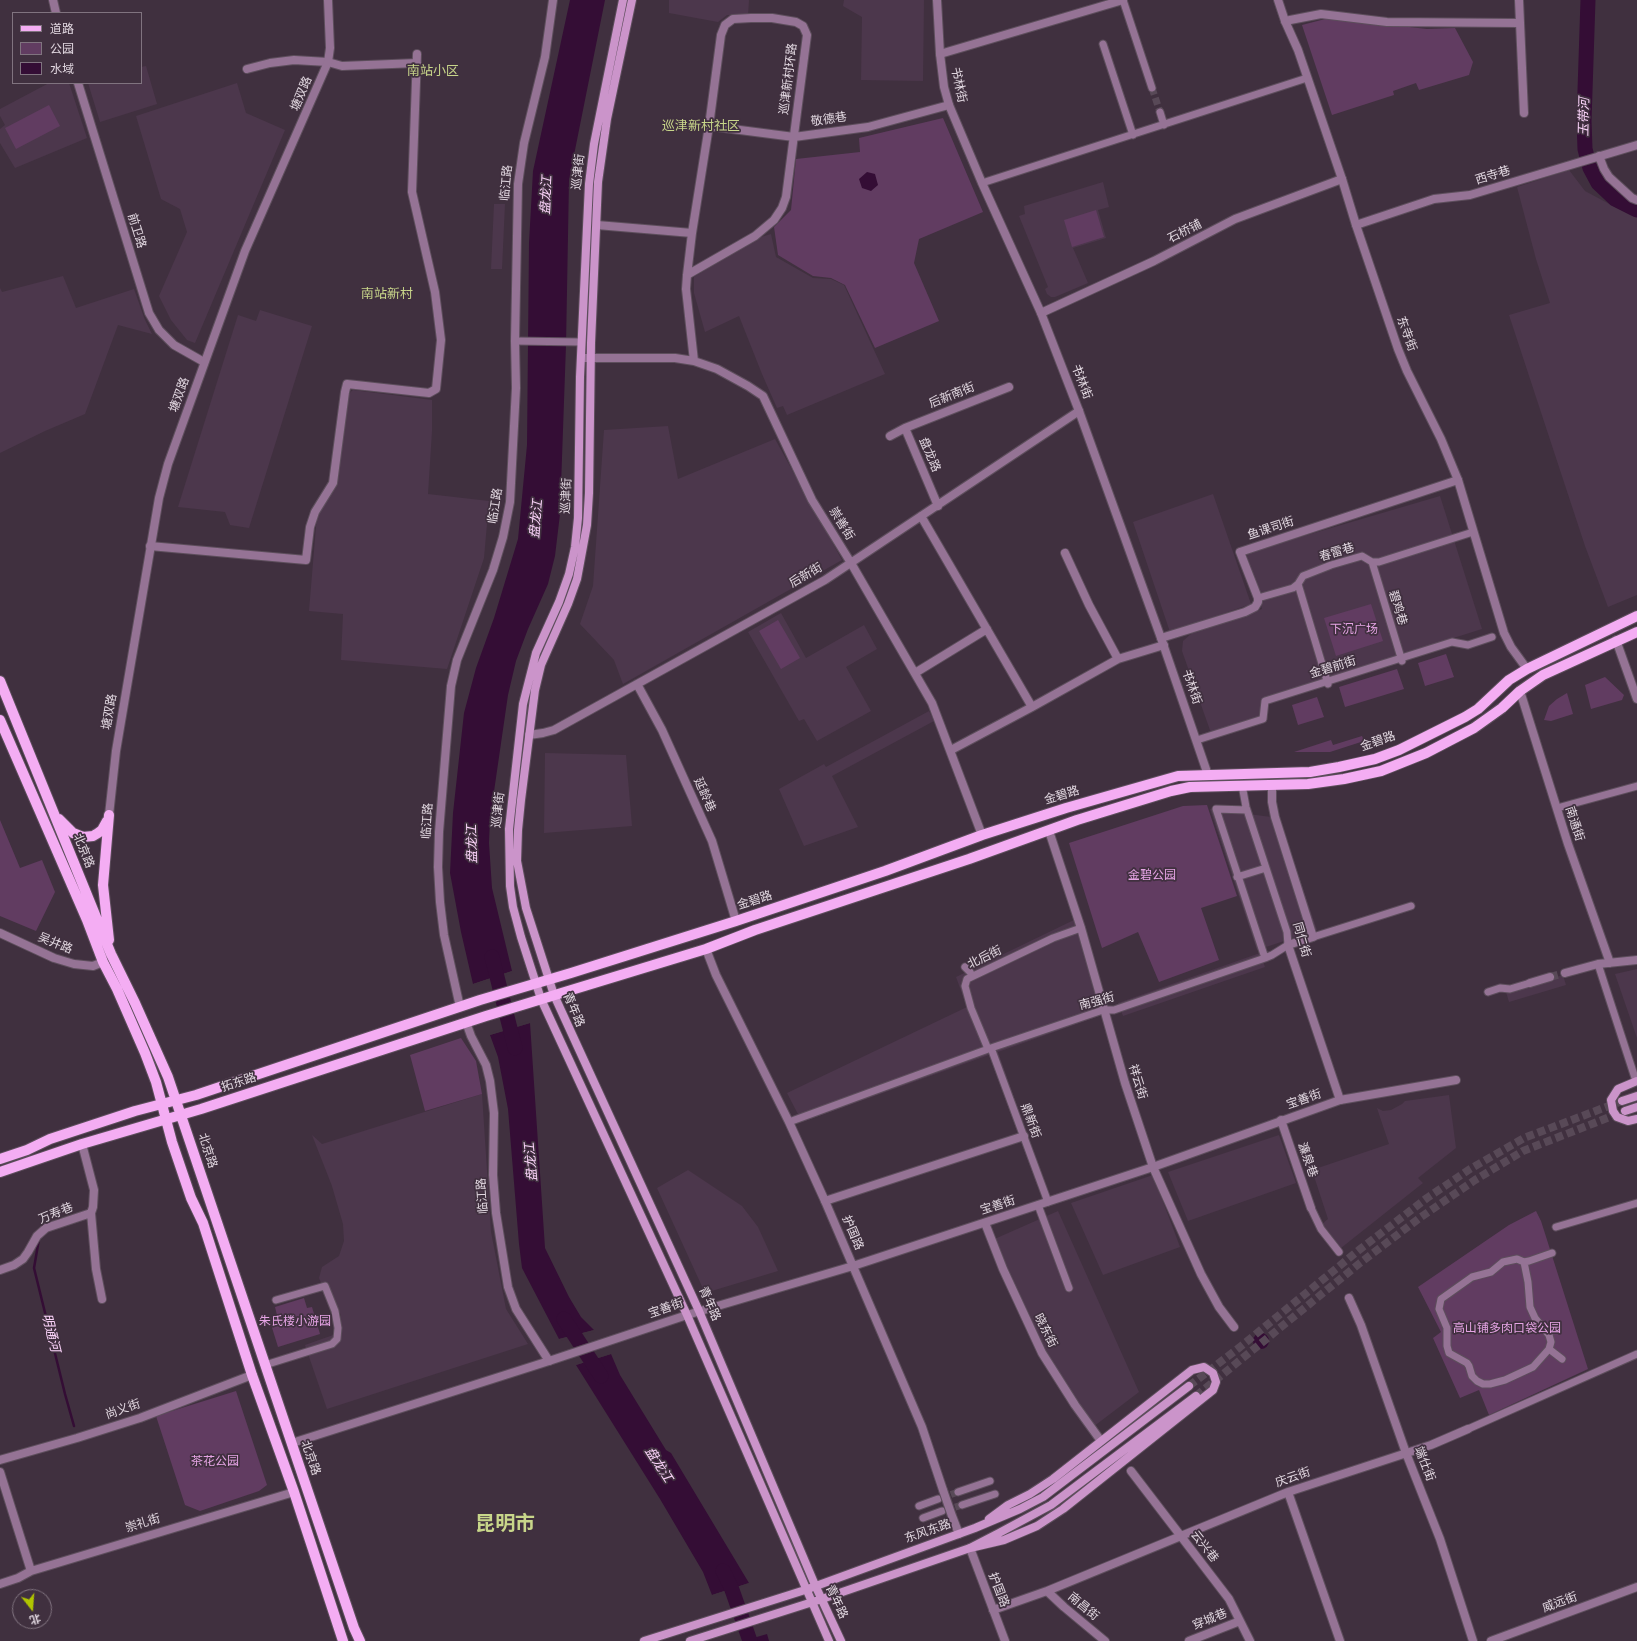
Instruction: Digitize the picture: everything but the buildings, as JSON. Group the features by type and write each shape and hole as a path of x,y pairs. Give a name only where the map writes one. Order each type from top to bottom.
{"main road":[{"name":"巡津街","path":"531,984 513,907 509,879 509,829 523,704 530,673 536,654 559,602 569,574 575,547 578,518 581,342 590,171 623,0"},
{"name":"巡津街","path":"548,979 526,908 517,861 518,830 535,690 541,665 568,604 576,579 583,552 587,525 589,493 591,358 598,182 601,155 632,0"},
{"name":"金碧路","path":"480,1000 736,921 885,871 982,835 1066,808 1178,776 1310,772 1339,767 1375,758 1399,750 1465,717 1478,709 1509,680 1527,669 1637,616"},
{"path":"541,999 706,948 755,930 1170,790 1190,787 1308,784 1344,779 1402,763 1426,754 1474,728 1502,708 1520,691 1543,674 1616,640 1637,632"},
{"name":"北京路","path":"0,681 111,954 138,1010 177,1100 265,1365 354,1628 360,1641"},
{"name":"北京路","path":"0,720 87,920 103,962 117,989 145,1053 191,1198 203,1223 252,1375 294,1492 342,1641"},
{"path":"53,811 69,830 82,837 93,836 98,833 105,826 109,815"},
{"path":"109,815 103,885 111,954"},
{"name":"青年路","path":"548,979 699,1311 815,1585 841,1641"},
{"name":"青年路","path":"531,984 541,999 687,1314 805,1590 829,1641"},
{"name":"拓东路","path":"0,1172 82,1144 182,1114 541,999"},
{"name":"拓东路","path":"0,1159 27,1150 50,1139 161,1103 196,1095 480,1000"},
{"path":"1636,1081 1618,1089 1613,1094 1611,1105 1616,1117 1628,1121 1637,1119"},
{"path":"1622,1101 1637,1096"},
{"path":"1625,1111 1637,1107"},
{"path":"690,1641 707,1638 719,1632 811,1603 970,1548 1011,1537 1037,1526 1063,1509 1213,1390 1216,1382 1213,1373 1204,1366 1192,1370 1053,1479 1030,1494 1008,1505 975,1528"},
{"name":"东风东路","path":"644,1641 805,1590 815,1585 975,1528 1020,1509 1043,1497 1189,1386"},
{"path":"970,1548 999,1534 1051,1505 1196,1396"}],"street":[{"path":"52,0 56,12"},
{"name":"塘双路","path":"109,815 116,752 150,546 159,498 168,464 245,251 328,62 330,48 328,0"},
{"name":"临江路","path":"460,1007 444,936 438,867 439,832 451,686 457,660 493,570 503,537 510,502 516,388 515,341 518,184 524,143 545,57 553,0"},
{"name":"书林街","path":"937,0 940,54 944,87 949,105 982,183 1041,314 1079,411 1163,642 1208,775"},
{"path":"940,54 1123,0 1152,88"},
{"name":"东寺街","path":"1278,0 1308,78 1398,349 1407,371 1441,439 1458,480 1504,633 1511,647 1527,669"},
{"path":"1518,0 1524,113"},
{"path":"1285,21 1321,14 1387,22 1519,23"},
{"name":"巡津新村环路","path":"751,18 772,18 796,22 803,26 807,35 786,197 782,208 774,220 755,236 687,276 692,233 710,126 721,35 725,25 733,19 751,18"},
{"path":"1103,44 1133,135"},
{"path":"150,546 306,560 310,527 315,512 333,483 347,384 429,393 436,389 441,340 434,292 412,192 417,54"},
{"path":"247,69 270,62 294,60 328,62 342,66 417,64"},
{"path":"982,183 1308,78"},
{"name":"前卫路","path":"78,84 149,313 159,330 174,345 204,362"},
{"name":"敬德巷","path":"710,126 794,137 868,127 949,105"},
{"path":"1160,112 1164,125"},
{"name":"西寺巷","path":"1356,225 1434,199 1470,195 1637,145"},
{"path":"1599,156 1604,169 1610,177 1632,198 1637,200"},
{"name":"石桥铺","path":"1041,314 1154,261 1235,219 1342,179"},
{"path":"597,225 692,233"},
{"path":"687,276 686,289 694,361"},
{"path":"515,341 581,342"},
{"name":"崇善街","path":"581,358 675,358 694,361 716,369 763,396 812,500 851,563 932,703 982,835"},
{"name":"后新南街","path":"905,428 1008,387"},
{"name":"后新街","path":"529,735 554,730 825,580 1079,411"},
{"name":"盘龙路","path":"890,436 905,428 938,506"},
{"name":"鱼课司街","path":"1258,598 1240,552 1458,480"},
{"path":"921,516 1032,707"},
{"name":"春雷巷","path":"1258,598 1293,588 1298,584 1302,576 1362,556 1372,562 1379,562 1473,532"},
{"path":"1065,553 1089,605 1118,659"},
{"name":"碧鸡巷","path":"1372,562 1402,660"},
{"path":"1298,584 1328,683"},
{"path":"951,750 1118,659 1250,610 1255,607 1258,602 1258,598"},
{"path":"915,673 987,629"},
{"name":"金碧前街","path":"1197,740 1263,719 1265,701 1402,660 1452,642 1468,645 1492,637"},
{"path":"1616,640 1637,699"},
{"name":"延龄巷","path":"637,684 662,730 712,841 736,921"},
{"name":"南通街","path":"1520,691 1557,808 1610,963"},
{"name":"同仁街","path":"1242,785 1247,810 1287,932 1288,945 1340,1100"},
{"path":"1272,785 1272,802 1275,817 1313,936"},
{"path":"1557,808 1637,786"},
{"path":"1247,810 1216,809 1237,877 1265,958"},
{"name":"祥云街","path":"1049,831 1081,928 1126,1087 1153,1167 1200,1274 1219,1307 1234,1327"},
{"path":"1237,877 1266,868"},
{"name":"南强街","path":"789,1122 989,1049 1103,1010 1114,1010 1265,958 1288,945 1313,936 1411,906"},
{"name":"北后街","path":"989,1049 971,1008 965,986 967,979 1053,938 1081,928"},
{"name":"吴井路","path":"0,933 54,958 74,964 93,966 103,962"},
{"name":"护国路","path":"706,948 719,982 789,1122 826,1201 922,1427 959,1534"},
{"path":"1566,973 1598,964 1637,960"},
{"path":"1598,964 1636,1081"},
{"path":"965,967 972,976"},
{"path":"1488,992 1500,988 1510,989 1550,978"},
{"name":"临江路","path":"466,1022 471,1036 486,1065 491,1088 494,1113 493,1175 496,1214 508,1287 516,1308 549,1361"},
{"name":"鼎新街","path":"989,1049 1024,1136 1048,1202"},
{"name":"宝善街","path":"292,1443 549,1361 687,1314 853,1266 985,1223 1153,1167 1340,1100 1456,1080"},
{"name":"濂泉巷","path":"1281,1120 1311,1208"},
{"path":"826,1201 1024,1136"},
{"name":"万寿巷","path":"0,1270 14,1265 22,1259 28,1252 37,1236 46,1228 91,1213 93,1207 94,1190 82,1144"},
{"path":"1556,1227 1637,1203"},
{"path":"1038,1205 1069,1288"},
{"path":"1311,1208 1321,1229 1339,1252"},
{"path":"91,1213 96,1269 102,1299"},
{"name":"晓东街","path":"985,1223 1009,1283 1042,1353 1075,1405 1101,1441"},
{"path":"1524,1262 1528,1282 1530,1307 1535,1318 1549,1336 1549,1349 1533,1367 1505,1380 1487,1384 1474,1379 1467,1363 1449,1353 1447,1346 1448,1328 1439,1309 1441,1298 1472,1277 1491,1272 1503,1262 1517,1259 1524,1262 1552,1253"},
{"path":"265,1365 332,1344 337,1339 338,1328 335,1311 325,1286 276,1300"},
{"name":"端仕街","path":"1348,1298 1361,1325 1406,1453 1440,1539 1473,1641"},
{"path":"1549,1349 1562,1359"},
{"name":"庆云街","path":"993,1610 1047,1591 1288,1492 1431,1445 1637,1354"},
{"name":"尚义街","path":"0,1460 140,1418 252,1375"},
{"name":"云兴巷","path":"1131,1471 1229,1599 1250,1641"},
{"path":"0,1472 31,1571"},
{"path":"958,1492 990,1482"},
{"name":"崇礼街","path":"0,1584 18,1578 31,1571 294,1492"},
{"path":"1288,1492 1340,1641"},
{"path":"962,1505 995,1494"},
{"path":"918,1506 938,1499"},
{"path":"923,1518 942,1511"},
{"name":"护国路","path":"970,1548 1005,1641"},
{"name":"威远街","path":"1491,1641 1637,1587"},
{"name":"南昌街","path":"1047,1591 1105,1641"},
{"name":"穿城巷","path":"1189,1641 1240,1621"}],"shaded area":[{"path":"669,0 749,0 748,16 727,15 718,22 669,13"},
{"path":"844,0 924,0 923,81 861,80 862,17 843,6"},
{"path":"146,66 157,104 100,122 88,84 142,84 142,67"},
{"path":"237,83 246,113 285,130 195,343 187,340 171,320 159,296 187,232 180,209 161,199 136,116"},
{"path":"47,84 69,84 87,138 15,168 0,143 0,129 5,125 0,116 0,109"},
{"path":"1569,170 1585,191 1630,215 1637,217 1637,595 1608,607 1585,546 1509,315 1550,303 1536,259 1517,187"},
{"path":"1103,182 1109,207 1098,210 1106,238 1073,248 1088,283 1055,297 1051,297 1047,294 1045,289 1048,287 1019,216 1025,214 1024,206"},
{"path":"494,204 505,204 502,269 491,269"},
{"path":"771,234 776,257 813,278 831,279 844,285 885,374 787,415 783,406 777,408 739,316 705,332 694,293 694,277 751,240"},
{"path":"63,276 76,308 134,289 145,320 152,334 118,325 85,414 45,431 0,453 0,288 2,292"},
{"path":"260,310 312,326 249,528 230,525 225,512 178,507 238,315 256,321"},
{"path":"353,390 432,400 432,431 428,494 489,501 484,558 447,669 341,660 343,614 309,611 317,515 337,486 347,395"},
{"path":"668,426 678,479 775,439 842,560 623,684 614,660 580,624 593,586 604,430"},
{"path":"1213,494 1251,604 1170,632 1133,522"},
{"path":"1440,496 1482,629 1263,698 1259,717 1211,733 1182,651 1183,641 1192,633 1262,609 1246,553"},
{"path":"781,613 806,658 864,625 877,649 846,667 871,711 817,741 804,719 799,721 748,632"},
{"path":"929,711 934,721 832,776 858,827 804,846 779,789 824,764 826,767"},
{"path":"545,753 626,755 632,826 544,833"},
{"path":"1210,809 1279,818 1317,930 1257,950"},
{"path":"1076,919 1102,1015 998,1052 1044,1182 1037,1185 989,1055 802,1122 787,1093 967,1007 956,977"},
{"path":"1260,953 1265,967 1123,1016 1118,1003"},
{"path":"1637,969 1637,1038 1615,974"},
{"path":"1563,975 1566,985 1509,1002 1506,992"},
{"path":"482,1094 491,1232 506,1309 528,1344 327,1409 305,1345 336,1334 341,1315 326,1295 319,1278 322,1267 339,1256 344,1241 343,1224 332,1186 312,1135 322,1144"},
{"path":"1449,1095 1456,1148 1418,1178 1423,1183 1341,1248 1322,1224 1328,1219 1312,1170 1389,1144 1377,1108 1383,1111 1391,1110 1405,1101"},
{"path":"1279,1135 1296,1183 1188,1221 1168,1172"},
{"path":"688,1170 742,1206 758,1227 778,1271 705,1293 657,1188"},
{"path":"1153,1175 1180,1247 1103,1275 1071,1203"},
{"path":"1058,1211 1139,1392 1093,1427 1057,1379 990,1241"}],"green space":[{"path":"1329,18 1427,29 1455,28 1473,62 1469,75 1419,90 1416,83 1393,91 1394,95 1332,115 1302,25"},
{"path":"49,105 60,126 16,149 5,128"},
{"path":"943,118 983,212 919,239 914,263 939,321 875,348 845,285 831,278 813,276 778,255 774,227 791,210 796,159 860,152 859,138"},
{"path":"1096,210 1104,237 1072,247 1064,220"},
{"name":"下沉广场","path":"1371,604 1383,641 1336,656 1324,618"},
{"path":"778,620 800,658 781,669 759,631"},
{"path":"1446,654 1454,677 1425,686 1418,663"},
{"path":"1397,669 1404,689 1345,707 1339,687"},
{"path":"1605,677 1624,695 1622,700 1591,709 1585,685"},
{"path":"1567,693 1573,714 1551,721 1544,720 1549,706"},
{"path":"1317,697 1324,717 1298,725 1292,705"},
{"path":"1362,736 1364,741 1330,752 1294,752 1331,740 1333,745"},
{"name":"金碧公园","path":"1207,805 1237,896 1201,908 1219,960 1159,982 1138,932 1102,948 1069,843 1183,806"},
{"path":"0,820 20,868 42,860 55,892 36,931 0,916"},
{"path":"461,1038 476,1061 482,1094 425,1111 410,1055"},
{"name":"高山铺多肉口袋公园","path":"1536,1211 1541,1221 1588,1369 1489,1415 1479,1390 1460,1398 1433,1338 1441,1332 1418,1287 1509,1225"},
{"name":"朱氏楼小游园","path":"304,1298 307,1308 312,1307 320,1334 278,1347 269,1318 277,1315 275,1307"},
{"name":"茶花公园","path":"236,1391 267,1485 259,1491 200,1511 185,1505 156,1416"}],"water":[{"path":"570,0 605,0 569,180 566,345 560,514 555,556 548,584 516,661 508,695 490,819 489,843 492,888 512,971 473,984 450,873 453,813 464,713 476,668 494,618 518,539 527,445 529,243 533,171"},
{"path":"867,172 875,174 878,185 871,191 862,188 859,179"},
{"path":"530,1023 545,1248 569,1297 581,1317 594,1330 559,1339 522,1268 508,1109 498,1057 490,1035"},
{"path":"1261,1333 1267,1335 1269,1341 1267,1347 1261,1349 1255,1347 1253,1341 1255,1335"},
{"path":"611,1354 620,1375 666,1450 671,1453 749,1583 712,1595 703,1572 660,1499 576,1365"},
{"path":"767,1634 769,1641 743,1641"}],"pier":[{"path":"512,971 513,973 474,985 473,984"},
{"path":"529,1021 530,1023 490,1035 490,1033"},
{"path":"594,1330 595,1332 560,1341 559,1339"},
{"path":"610,1352 611,1354 576,1365 575,1363"},
{"path":"749,1583 750,1584 713,1597 712,1595"}],"waterway":[{"name":"玉带河","path":"1588,0 1584,121 1585,149 1590,168 1598,183 1615,199 1637,210"},
{"name":"盘龙江","path":"492,957 515,1048"},
{"name":"明通河","path":"39,1239 34,1268 74,1426"},
{"name":"盘龙江","path":"564,1319 601,1376"},
{"name":"盘龙江","path":"723,1571 731,1587 750,1641"}],"tunnel":[{"path":"1152,88 1160,112"},
{"path":"1550,977 1565,973"},
{"path":"1189,1386 1240,1347 1359,1250 1427,1198 1470,1169 1524,1138 1622,1101"},
{"path":"1196,1396 1360,1263 1421,1217 1475,1180 1523,1151 1625,1111"},
{"path":"941,1498 958,1492"},
{"path":"945,1510 962,1505"}],"district":[{"name":"南站小区","path":"433,72"},
{"name":"巡津新村社区","path":"701,127"},
{"name":"南站新村","path":"387,295"},
{"name":"昆明市","path":"505,1525"}]}
